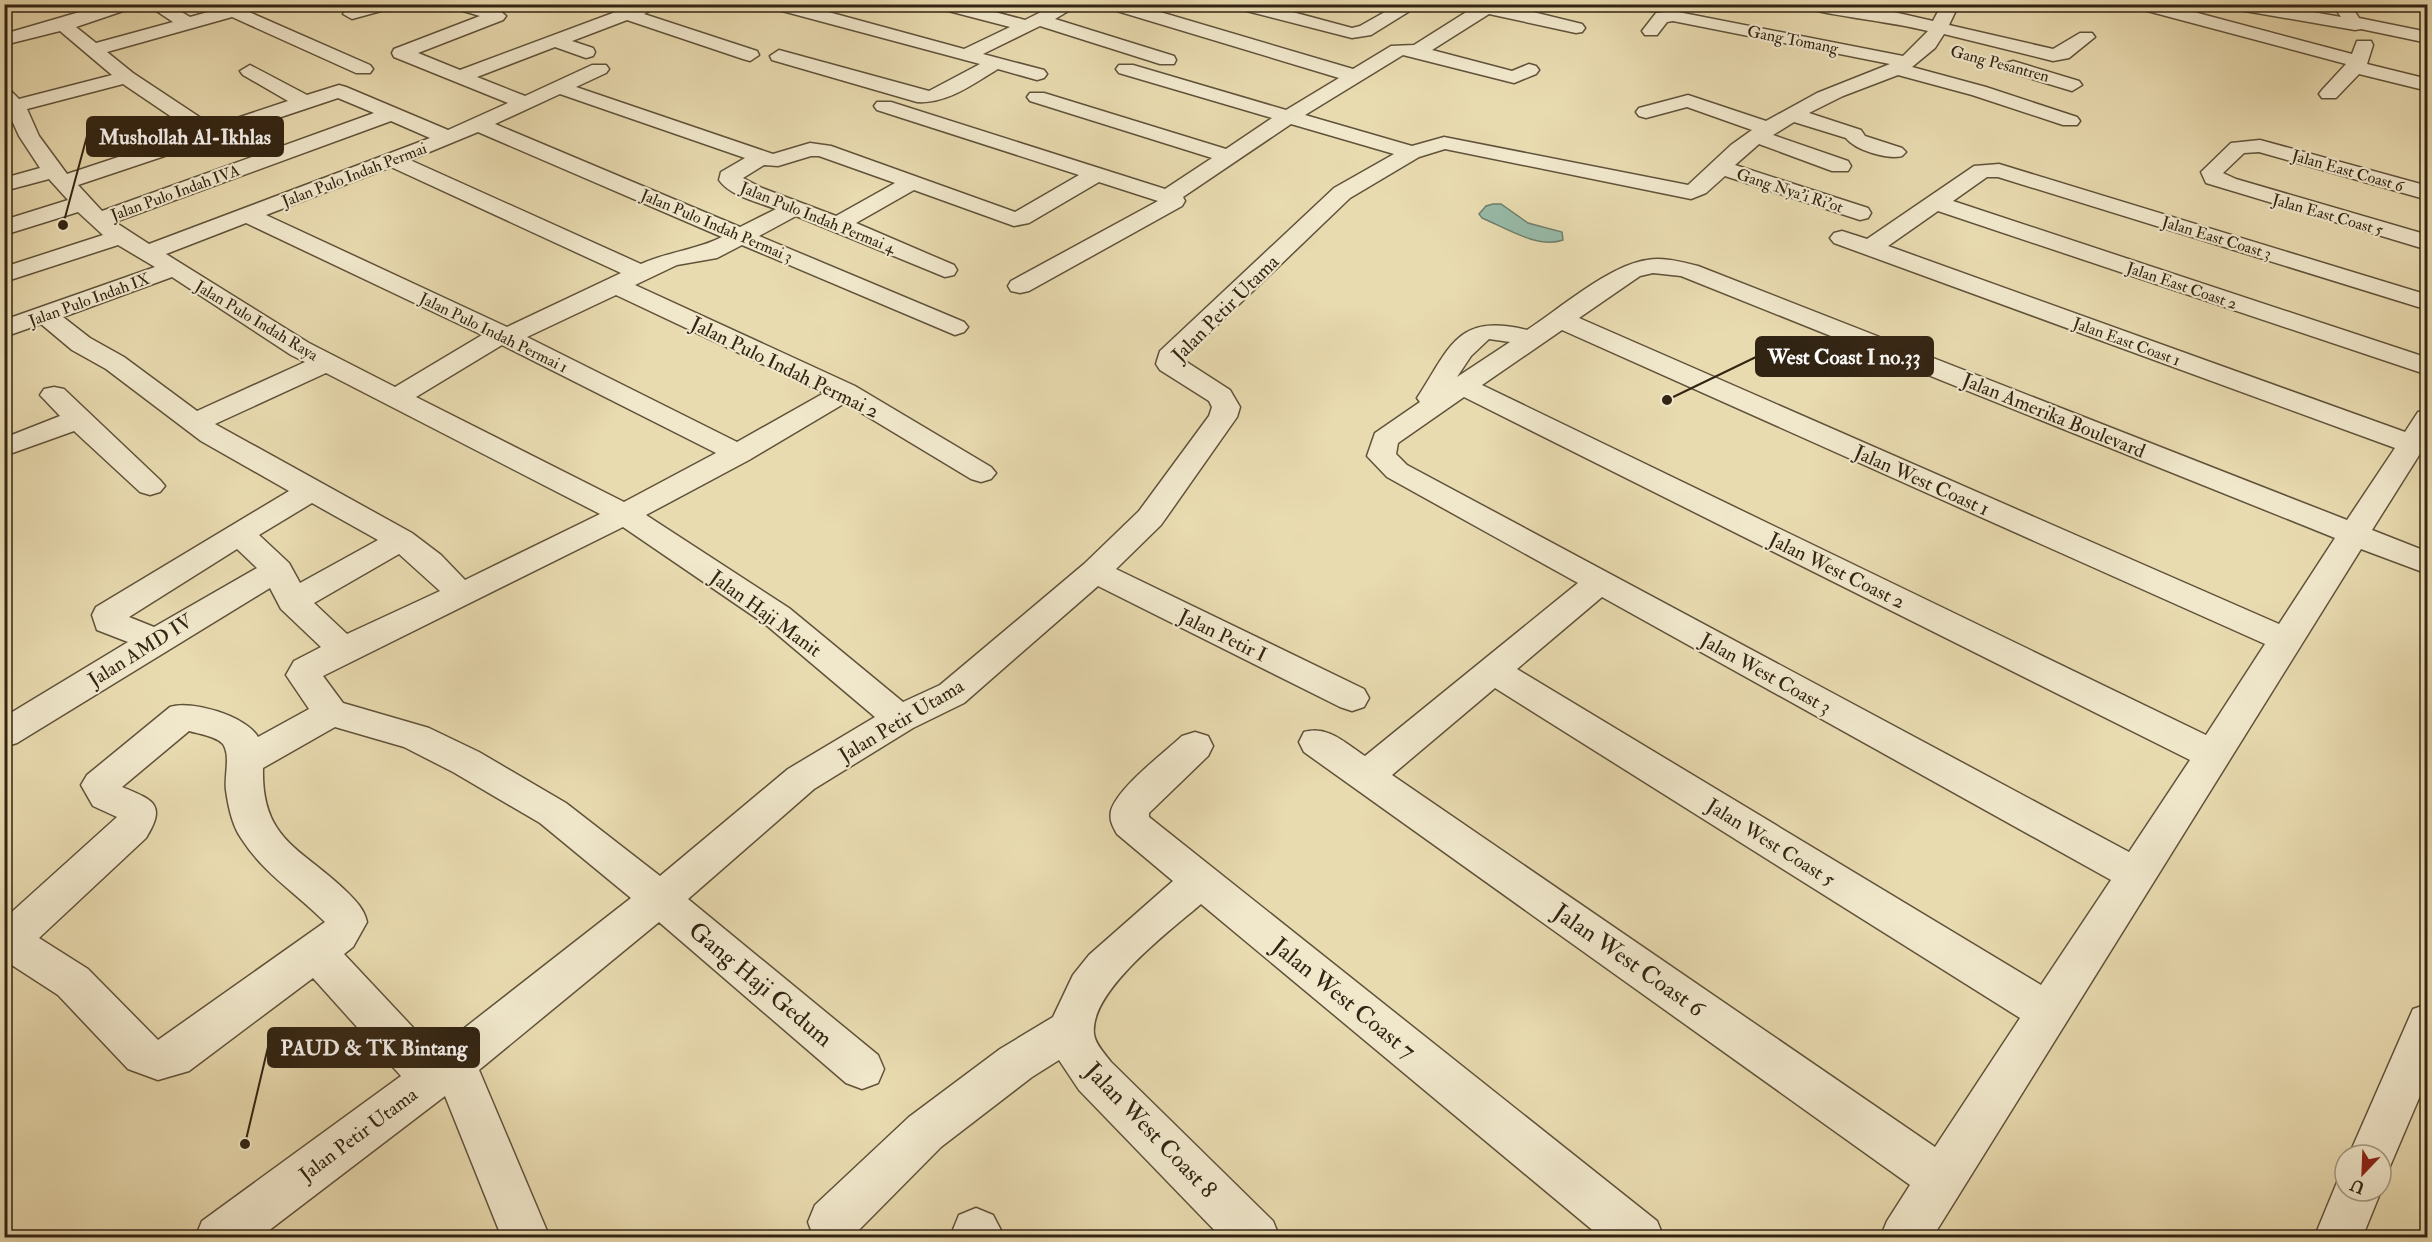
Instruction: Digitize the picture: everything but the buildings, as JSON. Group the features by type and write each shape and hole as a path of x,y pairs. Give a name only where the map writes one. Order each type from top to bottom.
{"street":[{"path":"4,40 63,25 126,4"},
{"path":"153,4 189,24"},
{"path":"93,50 258,4"},
{"path":"352,14 386,4"},
{"path":"458,77 654,4"},
{"path":"777,4 1037,74"},
{"path":"943,4 1033,23 1170,61 1162,70"},
{"path":"966,55 1072,4"},
{"path":"1113,4 1354,76"},
{"path":"1241,4 1352,33 1365,31 1408,8"},
{"path":"1378,4 1408,8"},
{"path":"1810,4 1854,14 1945,15 2026,36"},
{"path":"2142,4 2147,8 2427,85"},
{"path":"2329,94 2357,64 2366,40 2361,29 2345,13 2343,4"},
{"path":"491,14 513,6"},
{"path":"1416,51 1490,6 1576,28"},
{"path":"2245,6 2427,38"},
{"path":"592,8 750,55"},
{"path":"460,9 497,16 402,54 526,103"},
{"path":"233,11 363,69"},
{"path":"1945,15 2053,55 2062,54 2086,37"},
{"name":"Jalan Petir Utama","path":"219,1238 443,1071 660,898 801,779 900,719 952,694 1095,571 1150,518 1223,417 1226,407 1220,396 1169,364 1169,357 1342,193 1412,153 1444,143 1686,192 1701,187 1720,166 1763,132 1826,96 1885,76 1902,66 1927,44 1945,15"},
{"name":"Gang Tomang","path":"1651,31 1662,17 1673,16 1902,66 2070,121"},
{"path":"63,25 126,77 211,134"},
{"path":"555,40 586,52"},
{"name":"Gang Pesantren","path":"1927,44 1950,50"},
{"path":"1168,197 1288,117 1398,50 1416,51 1514,76 1529,70"},
{"path":"779,56 917,96 929,97 996,63"},
{"name":"Gang Pesantren","path":"1995,62 2072,85"},
{"name":"Jalan Pulo Indah Permai","path":"146,253 448,138 599,69"},
{"path":"1126,69 1412,153"},
{"path":"250,71 304,102"},
{"path":"8,103 126,77"},
{"name":"Jalan Pulo Indah Permai 4","path":"560,88 762,157 779,160 809,149 819,148 1006,217 1021,219 1097,174"},
{"path":"4,185 58,176 211,134 335,92 344,92 388,115 448,138"},
{"path":"1037,97 1228,156"},
{"path":"1646,112 1688,101 1763,132 1816,158 1840,166"},
{"name":"Jalan Pulo Indah Raya","path":"8,103 21,139 98,220 120,237 174,268 300,349 626,515"},
{"path":"884,106 1168,197 1174,201 1020,286"},
{"name":"Jalan Pulo Indah IVA","path":"98,220 388,115"},
{"path":"1794,115 1854,134 1858,140 1895,152"},
{"name":"Jalan Pulo Indah Permai 3","path":"479,125 956,327"},
{"name":"Jalan East Coast 6","path":"2228,184 2214,178 2212,172 2238,147 2251,145 2269,147 2427,193"},
{"name":"Jalan Pulo Indah Permai 4","path":"762,157 734,172 729,177 730,180 754,193 796,207 945,270"},
{"path":"1792,172 1816,158"},
{"path":"392,160 642,274"},
{"path":"246,165 306,192"},
{"name":"Gang Nya'i Ri'ot","path":"1720,166 1860,213"},
{"name":"Jalan East Coast 3","path":"1935,203 1982,171 2007,172 2427,303"},
{"path":"838,224 913,182"},
{"name":"Jalan East Coast 5","path":"2228,184 2427,243"},
{"path":"4,228 82,203"},
{"path":"1870,249 1935,203"},
{"name":"Jalan East Coast 2","path":"1935,203 2427,368"},
{"path":"398,397 504,336 675,258 702,256 796,207"},
{"name":"Jalan Pulo Indah Permai 1","path":"247,215 504,336 739,454"},
{"path":"4,275 120,237"},
{"name":"Jalan East Coast 1","path":"1842,238 2419,431"},
{"name":"Jalan Amerika Boulevard","path":"1397,471 1381,456 1381,447 1385,439 1421,412 1642,266 1672,266 2424,564"},
{"name":"Jalan Pulo Indah IX","path":"4,329 174,268"},
{"name":"Jalan Pulo Indah Permai 2","path":"617,286 844,392 981,473"},
{"path":"45,315 81,344 115,363 197,422 211,435 401,540 449,579 461,596"},
{"name":"Jalan West Coast 1","path":"1559,319 2286,640"},
{"path":"1421,412 1470,340 1482,332 1503,332 1530,339"},
{"path":"197,422 327,362"},
{"name":"Jalan West Coast 2","path":"1461,385 2213,754"},
{"path":"245,761 331,713 304,672 342,649 461,596 626,515 739,454 844,392"},
{"path":"54,395 150,486"},
{"path":"6,446 78,419"},
{"path":"1904,1238 2419,431"},
{"name":"Jalan West Coast 3","path":"1397,471 2136,875"},
{"path":"155,640 110,622 108,615 311,491"},
{"name":"Jalan Haji Manit","path":"626,515 777,616 900,719"},
{"path":"239,534 278,570 292,601 342,649"},
{"path":"292,601 401,540"},
{"name":"Jalan AMD IV","path":"4,734 155,640 278,570"},
{"name":"Jalan Petir I","path":"1095,571 1352,698"},
{"path":"1366,776 1600,582"},
{"name":"Jalan West Coast 5","path":"1493,671 2048,1012"},
{"name":"Gang Haji Gedum","path":"331,713 416,737 466,762 552,813 660,898 862,1069"},
{"path":"189,716 230,730 241,740 245,761 244,788 254,827 279,860 318,889 346,917 345,929 316,952 181,1051 163,1060 152,1060 144,1055 73,982 7,939 132,827 138,818 138,810 105,796 100,785 180,717 189,716"},
{"name":"Jalan West Coast 6","path":"1317,742 1941,1179"},
{"name":"Jalan West Coast 7","path":"1195,746 1135,803 1130,811 1130,823 1199,882 1640,1238"},
{"path":"832,1222 925,1132 1016,1063 1071,1029 1081,995 1111,960 1199,882"},
{"path":"316,952 443,1071 526,1238"},
{"path":"2377,1143 2427,1023"},
{"name":"Jalan West Coast 8","path":"1071,1029 1077,1051 1095,1076 1256,1238"},
{"path":"2338,1238 2352,1203"}],"shaded area":[{"path":"1501,204 1528,223 1562,232 1563,240 1543,242 1533,240 1482,218 1479,214 1486,206"}],"place":[{"name":"Mushollah Al-Ikhlas","path":"63,225"},
{"name":"West Coast I no.33","path":"1667,400"},
{"name":"PAUD & TK Bintang","path":"245,1144"}]}
